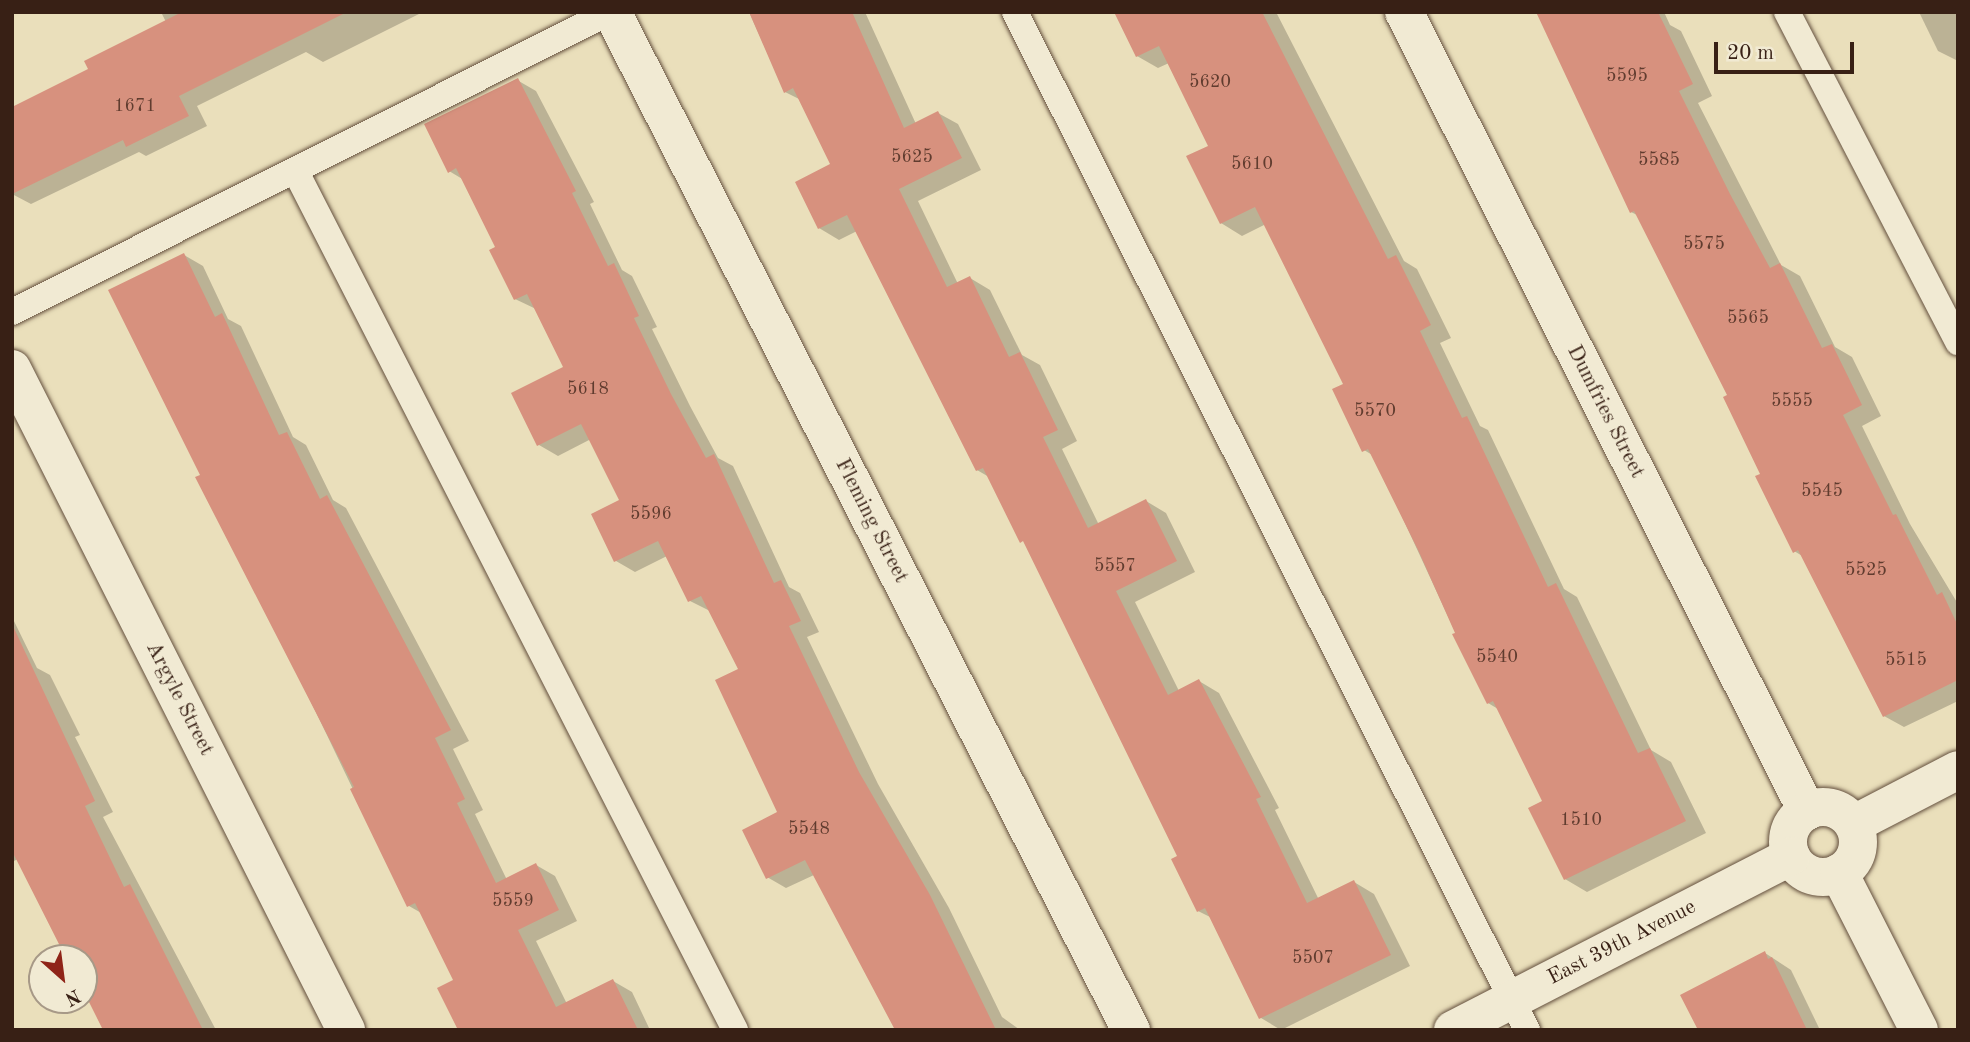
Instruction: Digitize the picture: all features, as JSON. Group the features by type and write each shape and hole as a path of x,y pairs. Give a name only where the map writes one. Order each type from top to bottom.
{"street":[{"name":"Fleming Street","path":"611,12 1131,1030"},
{"name":"Dumfries Street","path":"1404,12 1807,811"},
{"name":"Argyle Street","path":"12,369 346,1030"},
{"path":"1854,824 1958,770"},
{"path":"1838,810 1854,824 1858,835 1855,858 1839,873 1816,877 1797,866 1791,856 1788,836 1807,811 1838,810"},
{"name":"East 39th Avenue","path":"1453,1030 1519,1015 1791,856"},
{"path":"1839,873 1919,1030"}],"lane":[{"path":"12,312 611,12"},
{"path":"1016,12 1519,1015"},
{"path":"1787,12 1958,342"},
{"path":"296,172 735,1030"}],"building":[{"path":"182,12 347,12 179,96 189,116 126,147 123,140 12,194 12,107 88,69 84,61"},
{"path":"749,12 852,12 904,128 938,111 962,158 899,189 947,287 970,276 1009,357 1020,352 1058,430 1043,437 1088,528 1146,499 1177,561 1116,591 1168,695 1199,679 1261,797 1256,799 1307,903 1354,880 1391,955 1259,1019 1205,908 1197,912 1171,859 1177,856 1023,541 1020,543 983,468 976,471 847,215 818,229 795,182 830,164 793,88 784,93"},
{"path":"1114,12 1262,12 1388,259 1396,255 1431,325 1420,331 1462,418 1467,416 1548,587 1556,583 1638,753 1650,748 1686,821 1564,880 1528,808 1542,801 1493,701 1487,704 1452,634 1455,633 1419,552 1368,449 1362,452 1332,389 1343,384 1255,207 1220,224 1186,156 1208,146 1159,46 1136,57"},
{"path":"1536,12 1658,12 1693,84 1679,91 1730,194 1770,268 1780,263 1822,348 1832,344 1862,405 1843,415 1893,515 1896,514 1937,595 1942,592 1958,626 1958,680 1883,717 1798,550 1793,553 1755,476 1760,474 1723,397 1727,395 1634,211 1630,213"},
{"path":"518,78 576,191 572,193 608,266 614,263 639,316 634,318 671,394 706,458 714,454 774,583 781,580 801,621 789,626 859,772 930,895 996,1030 895,1030 805,860 766,879 742,830 777,812 715,680 738,669 701,596 688,602 658,541 614,562 591,514 619,500 581,424 537,446 511,393 563,367 527,294 514,300 489,250 495,247 456,168 448,173 424,124"},
{"path":"184,253 215,317 222,313 279,435 287,432 320,499 327,495 451,730 435,738 465,799 457,803 496,883 536,863 559,910 518,930 556,1007 613,979 638,1030 458,1030 437,988 453,980 415,903 407,907 350,789 354,787 195,477 200,475 108,290"},
{"path":"12,624 95,801 85,806 124,887 130,884 203,1030 103,1030 95,1014 98,1014 98,944 59,944 12,851"},
{"path":"1765,951 1768,959 1772,957 1807,1030 1698,1030 1680,995"}]}
